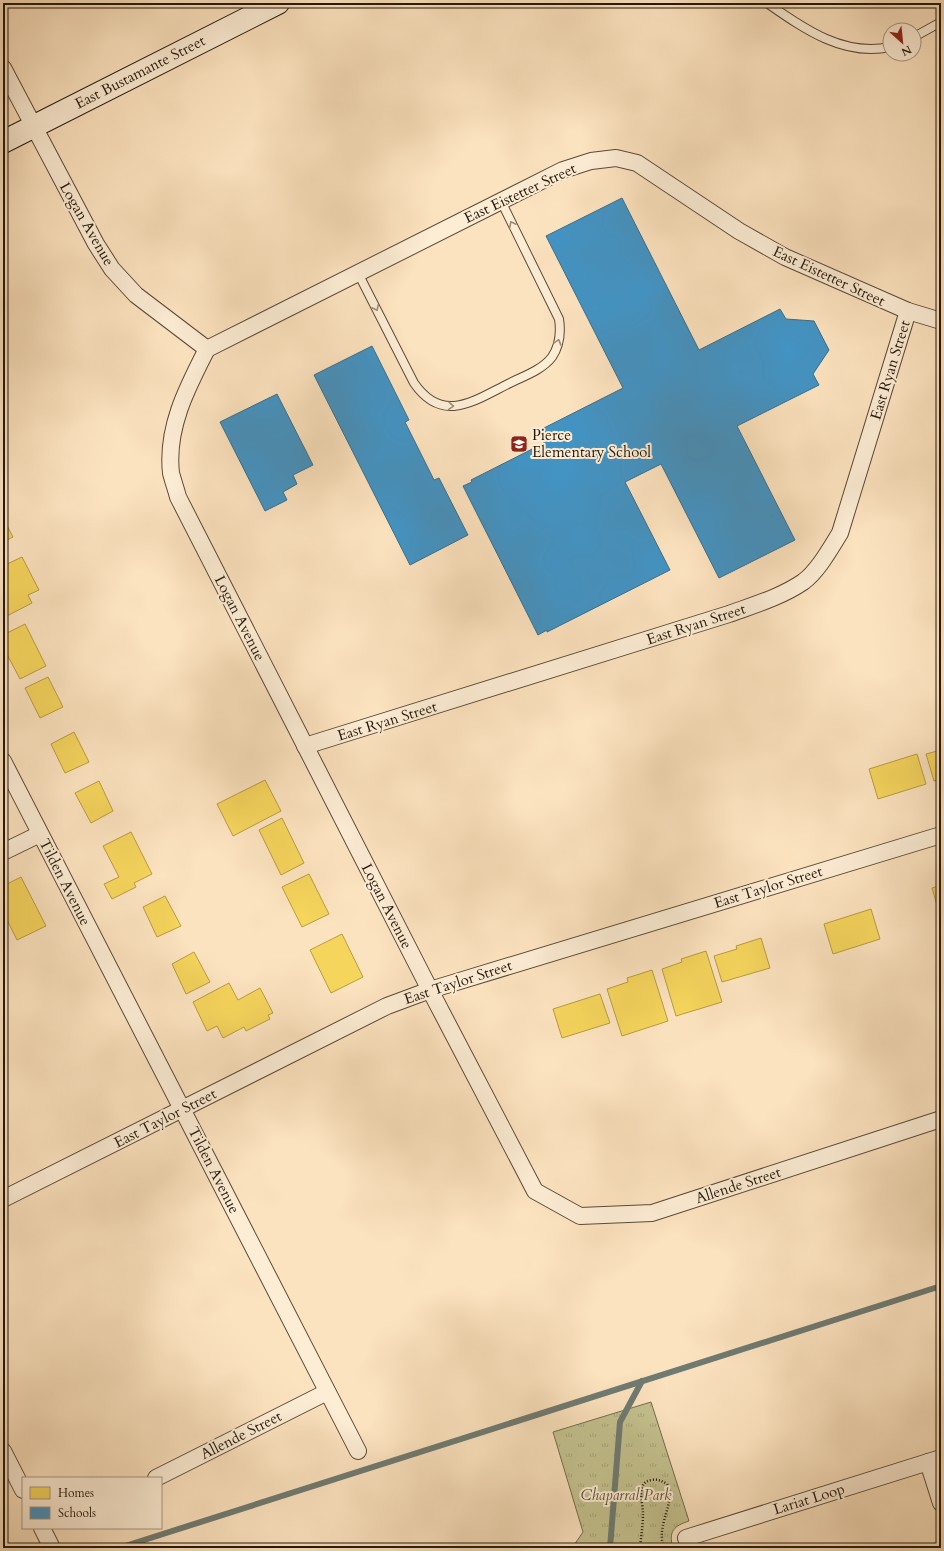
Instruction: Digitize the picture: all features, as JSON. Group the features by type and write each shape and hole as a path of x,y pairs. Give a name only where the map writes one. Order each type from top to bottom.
{"street":[{"name":"East Bustamante Street","path":"3,142 278,3"},
{"name":"Logan Avenue","path":"3,68 96,244 112,269 136,295 207,349 186,390 178,411 170,454 172,475 178,497 535,1192"},
{"name":"East Eistetter Street","path":"207,349 563,170 591,161 616,158 637,164 739,231 785,257 908,311 941,321"},
{"name":"East Ryan Street","path":"305,746 729,614 773,598 804,582 822,561 840,533 908,311"},
{"name":"Tilden Avenue","path":"3,761 358,1451"},
{"path":"3,852 40,834"},
{"name":"East Taylor Street","path":"3,1199 183,1110 386,1006 430,990 941,834"},
{"name":"Allende Street","path":"535,1192 580,1216 652,1213 941,1119"},
{"name":"Allende Street","path":"158,1477 327,1392"},
{"path":"3,1451 22,1488"},
{"path":"934,1460 941,1503"},
{"name":"Lariat Loop","path":"690,1548 686,1538 934,1460"},
{"path":"48,1530 52,1548"}],"lane":[{"path":"766,3 796,24 829,41 856,48 882,49"},
{"path":"922,33 941,22"},
{"path":"358,273 414,383 420,392 426,397 439,404 454,407 461,406 517,379 537,369 551,357 558,344 560,330 556,312 500,202"}],"path":[{"path":"640,1548 643,1514 641,1487 649,1480 656,1480 667,1484 670,1492 662,1528 662,1542 664,1548"}],"green space":[{"name":"Chaparral Park","path":"651,1402 689,1521 676,1527 672,1533 671,1537 673,1548 572,1548 583,1532 553,1432"}],"building: Homes":[{"path":"3,518 13,537 3,542"},
{"path":"22,557 39,590 28,595 32,603 3,618 3,566"},
{"path":"25,624 46,666 20,679 3,647 3,635"},
{"path":"48,677 63,707 40,718 25,688"},
{"path":"74,732 89,762 65,773 51,744"},
{"path":"941,750 941,779 934,781 926,754"},
{"path":"917,754 926,784 878,799 869,769"},
{"path":"265,780 281,811 233,836 217,804"},
{"path":"99,781 113,811 91,823 75,793"},
{"path":"282,818 304,863 281,875 259,830"},
{"path":"131,832 152,874 134,883 136,887 112,899 104,884 119,877 103,846"},
{"path":"309,874 329,914 302,927 282,887"},
{"path":"21,877 46,926 17,940 3,912 3,886"},
{"path":"941,885 941,919 932,888"},
{"path":"165,896 181,926 157,937 143,907"},
{"path":"871,909 880,939 833,954 824,924"},
{"path":"342,934 363,977 331,993 310,950"},
{"path":"761,938 770,968 722,982 714,956 737,949 736,946"},
{"path":"706,951 722,1002 676,1016 662,969 682,962 681,959"},
{"path":"194,952 210,982 186,994 172,964"},
{"path":"652,970 668,1021 622,1036 607,989 628,982 627,978"},
{"path":"229,983 238,1000 260,988 273,1013 268,1015 270,1019 246,1031 244,1027 223,1038 217,1026 207,1031 193,1002"},
{"path":"600,994 610,1023 562,1038 553,1009"}],"building: Schools":[{"path":"622,198 699,350 780,309 786,319 814,321 829,350 813,374 819,385 737,426 795,540 719,578 661,464 625,482 670,570 547,632 547,630 538,635 463,486 472,482 471,480 544,443 538,431 623,388 546,236"},
{"path":"372,346 409,420 405,422 434,480 439,478 468,535 410,565 314,375"},
{"path":"277,394 313,465 293,475 297,484 283,492 287,500 265,511 220,422"}],"waterway":[{"path":"119,1548 941,1286"},
{"path":"610,1548 620,1422 642,1381"}],"place":[{"name":"Pierce Elementary School","path":"519,444"}]}
